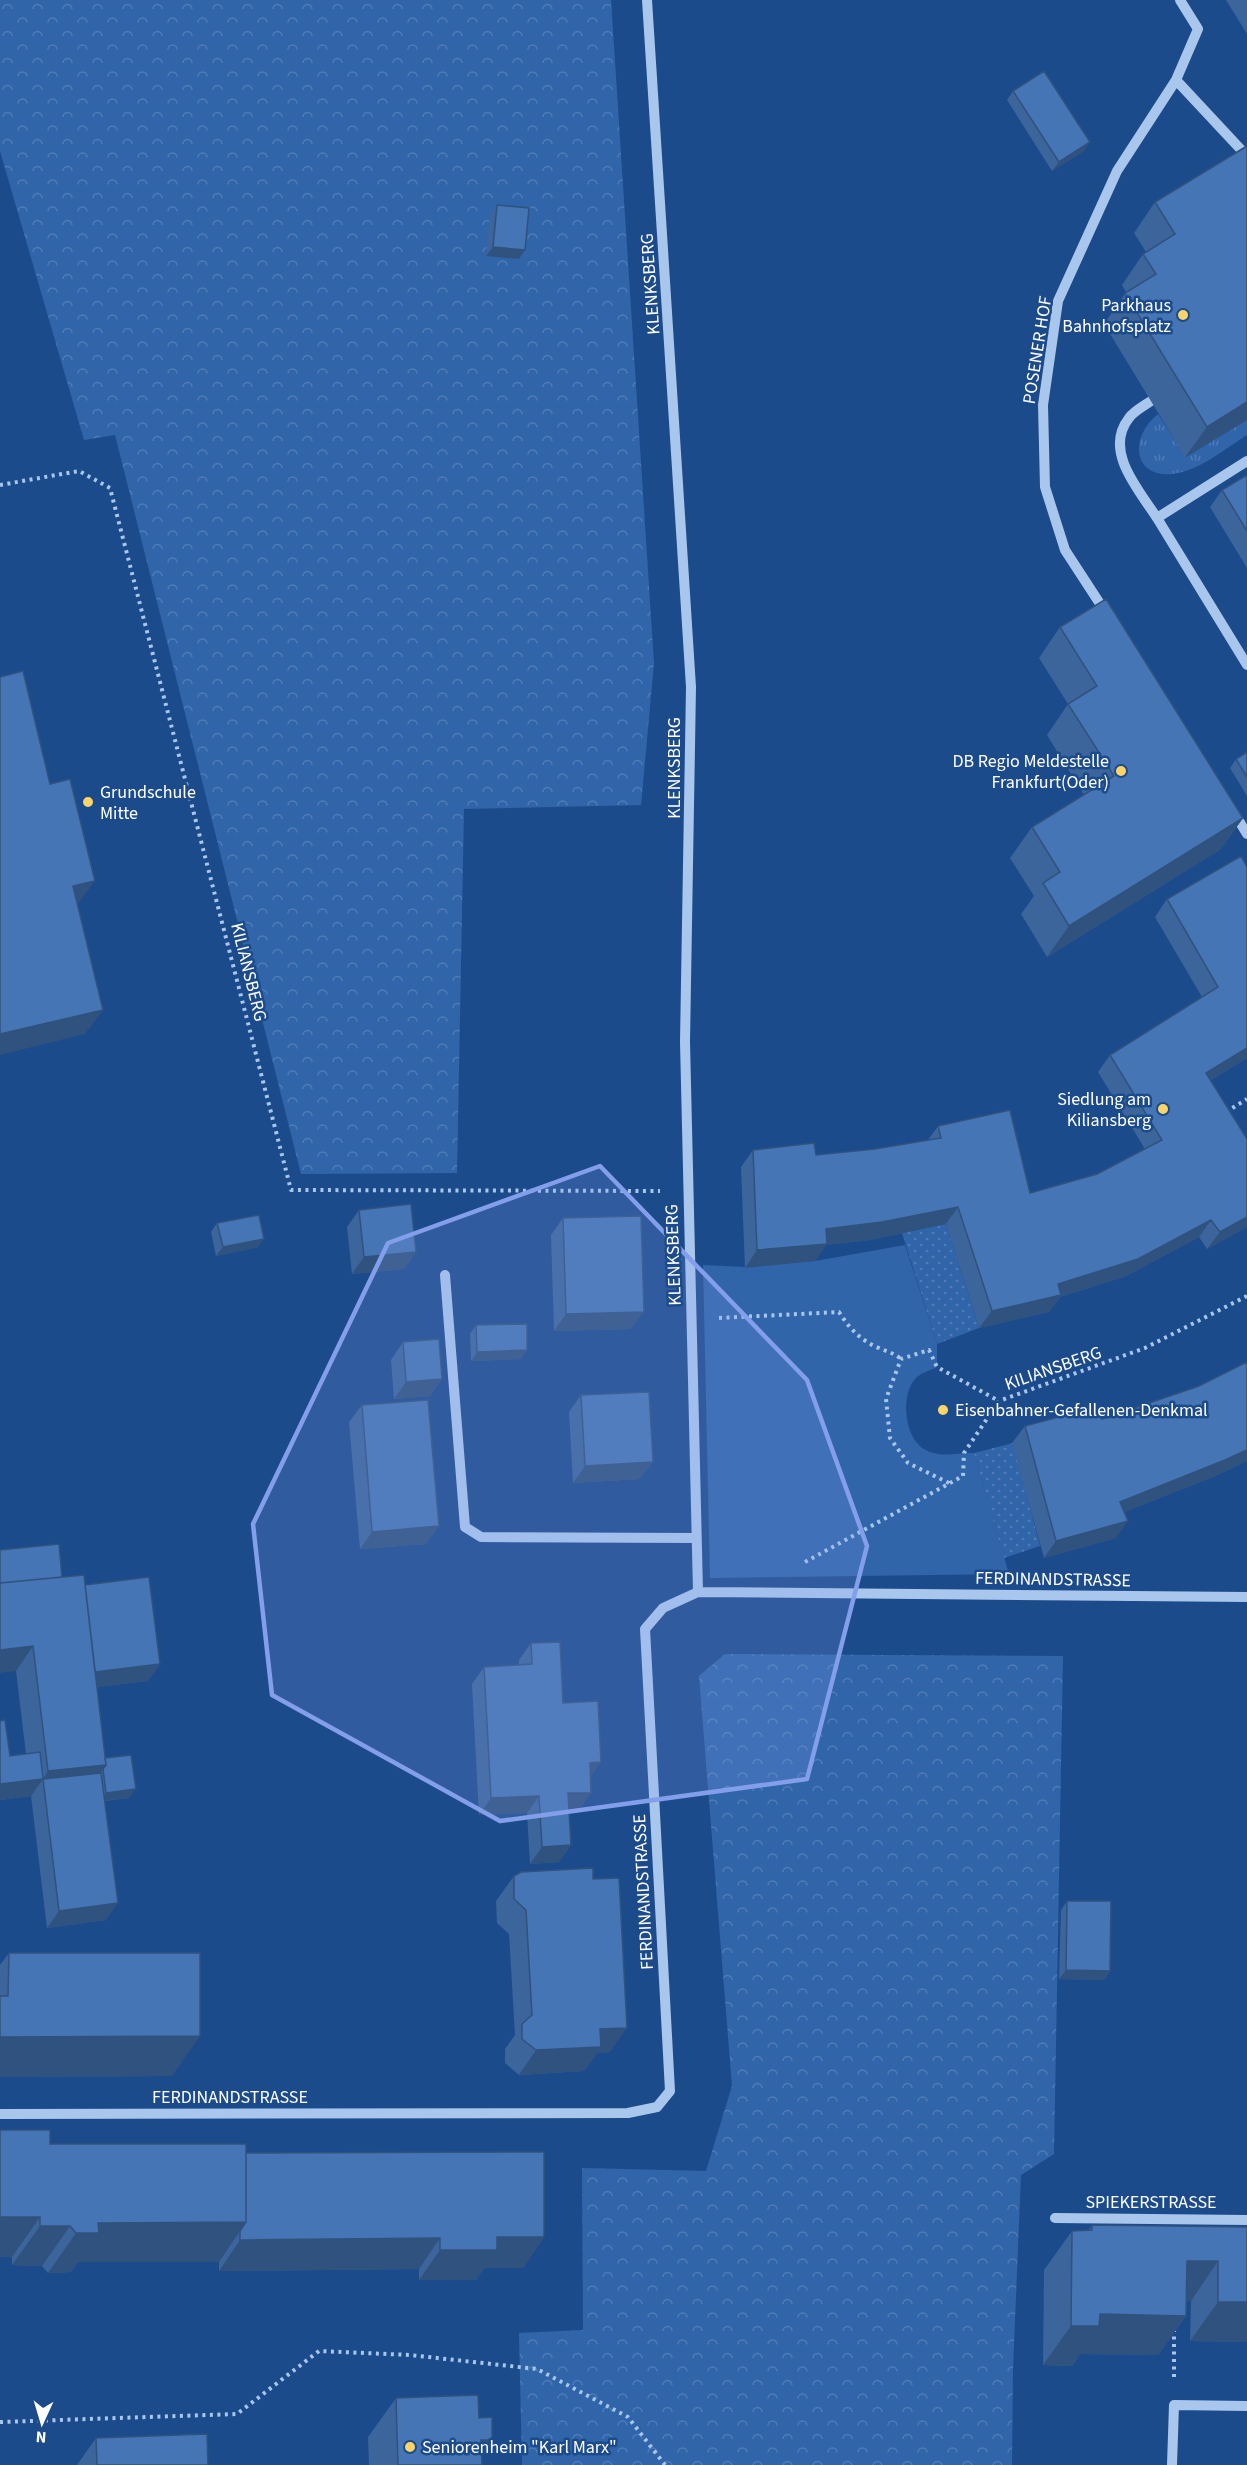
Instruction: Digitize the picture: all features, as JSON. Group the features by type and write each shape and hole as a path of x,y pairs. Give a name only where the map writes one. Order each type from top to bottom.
{"street":[{"name":"KLENKSBERG","path":"647,0 691,687 685,1042 698,1592"},
{"name":"POSENER HOF","path":"1116,628 1065,550 1046,487 1043,405 1059,301 1117,171 1176,80 1198,29 1180,0"},
{"path":"1176,80 1247,156"},
{"path":"1151,400 1129,417 1119,436 1122,462 1247,666"},
{"path":"1157,518 1247,462"},
{"path":"1228,804 1247,834"},
{"path":"445,1275 465,1527 481,1537 696,1538"},
{"name":"FERDINANDSTRASSE","path":"0,2114 628,2113 657,2107 670,2091 645,1629 663,1608 698,1592 1247,1598"},
{"name":"SPIEKERSTRASSE","path":"1055,2218 1247,2220"},
{"path":"1172,2465 1174,2405 1247,2406"}],"path":[{"name":"KILIANSBERG","path":"0,485 80,471 110,488 291,1190 688,1191"},
{"path":"1219,1115 1247,1099"},
{"name":"KILIANSBERG","path":"804,1563 963,1476 964,1453 999,1401 1145,1348 1247,1296"},
{"path":"691,1320 839,1312 848,1327 864,1341 893,1353 901,1359"},
{"path":"901,1359 929,1350 937,1367 999,1401"},
{"path":"901,1359 886,1399 890,1438 908,1463 950,1483"},
{"path":"1174,2326 1174,2405"},
{"path":"0,2422 237,2414 319,2350 410,2355 537,2369 628,2416 665,2465"}],"highlighted area":[{"path":"600,1166 807,1380 867,1546 807,1779 500,1821 272,1695 253,1524 388,1243"}],"green space":[{"path":"0,0 611,0 654,663 641,805 464,809 457,1173 301,1174 115,435 84,440 0,151"},
{"path":"1158,414 1186,457 1247,420 1247,435 1196,467 1178,473 1163,474 1152,471 1144,465 1139,446 1148,424"},
{"path":"946,1224 979,1328 937,1344 902,1233"},
{"path":"905,1245 937,1344 937,1367 923,1373 911,1385 906,1404 908,1425 917,1443 930,1452 936,1454 974,1453 1009,1574 710,1578 703,1265 745,1267 815,1261"},
{"path":"1013,1443 1040,1546 1004,1558 974,1453"},
{"path":"725,1654 1063,1656 1054,2154 1021,2175 1013,2369 1012,2465 522,2465 519,2333 583,2330 582,2168 706,2171 732,2086 699,1676"}],"building":[{"path":"1044,71 1090,142 1059,162 1013,91"},
{"name":"Parkhaus Bahnhofsplatz","path":"1247,146 1247,402 1207,427 1125,293 1156,274 1143,254 1175,234 1155,202"},
{"path":"497,205 529,208 525,250 493,247"},
{"path":"1247,475 1247,531 1222,490"},
{"name":"DB Regio Meldestelle Frankfurt(Oder)","path":"1106,599 1243,818 1069,926 1043,883 1060,872 1032,827 1114,776 1068,704 1097,686 1060,627"},
{"name":"Grundschule Mitte","path":"23,671 50,784 70,779 95,881 73,886 103,1010 0,1034 0,677"},
{"path":"1247,752 1247,777 1236,759"},
{"name":"Siedlung am Kiliansberg","path":"1241,856 1247,867 1247,1048 1206,1073 1247,1139 1247,1217 1220,1232 1211,1220 1138,1259 1058,1284 1061,1295 992,1311 958,1207 882,1222 826,1229 827,1244 757,1250 753,1150 814,1143 816,1155 875,1149 941,1138 938,1126 1010,1110 1030,1193 1097,1174 1162,1140 1110,1055 1218,987 1167,899"},
{"path":"411,1204 416,1252 364,1257 359,1210"},
{"path":"259,1215 264,1239 223,1247 217,1223"},
{"path":"641,1216 644,1312 566,1314 563,1218"},
{"path":"527,1324 527,1350 477,1352 476,1325"},
{"path":"439,1339 442,1379 406,1382 403,1342"},
{"path":"1247,1362 1247,1450 1120,1502 1128,1521 1056,1541 1025,1426 1099,1406 1102,1419 1199,1386"},
{"path":"649,1392 653,1462 585,1466 581,1395"},
{"path":"428,1400 439,1526 372,1532 362,1405"},
{"path":"59,1544 62,1577 0,1583 0,1550"},
{"path":"84,1575 106,1765 48,1771 33,1646 0,1650 0,1583"},
{"path":"149,1577 160,1664 95,1672 85,1585"},
{"path":"560,1642 563,1703 598,1701 601,1762 590,1763 591,1793 568,1793 571,1845 542,1847 539,1796 491,1798 484,1667 532,1664 531,1643"},
{"path":"5,1720 10,1756 40,1752 43,1779 0,1784 0,1721"},
{"path":"131,1755 136,1789 106,1793 103,1769 106,1765 105,1758"},
{"path":"101,1773 118,1903 59,1911 43,1779"},
{"path":"593,1868 593,1879 619,1878 627,2028 600,2029 601,2047 536,2050 522,2039 522,2024 532,2015 526,1910 514,1899 514,1876 521,1872"},
{"path":"1067,1901 1111,1901 1110,1971 1066,1970"},
{"path":"9,1953 200,1953 200,2036 0,2037 0,1996 8,1996"},
{"path":"0,2130 50,2130 50,2144 246,2144 246,2222 98,2223 99,2233 76,2233 70,2226 40,2226 40,2217 0,2217"},
{"path":"544,2152 544,2237 497,2237 497,2250 440,2250 440,2238 240,2240 240,2231 246,2222 246,2153"},
{"path":"1092,2225 1247,2227 1247,2302 1218,2302 1218,2261 1187,2261 1186,2316 1100,2314 1099,2326 1071,2326 1072,2231 1092,2230"},
{"path":"478,2395 479,2418 492,2417 492,2440 481,2440 482,2465 398,2465 396,2398"},
{"path":"207,2434 208,2465 97,2465 96,2438"}],"place":[{"name":"Parkhaus Bahnhofsplatz","path":"1183,315"},
{"name":"DB Regio Meldestelle Frankfurt(Oder)","path":"1121,771"},
{"name":"Grundschule Mitte","path":"88,802"},
{"name":"Siedlung am Kiliansberg","path":"1163,1109"},
{"name":"Eisenbahner-Gefallenen-Denkmal","path":"943,1410"},
{"name":"Seniorenheim \"Karl Marx\"","path":"410,2447"}]}
